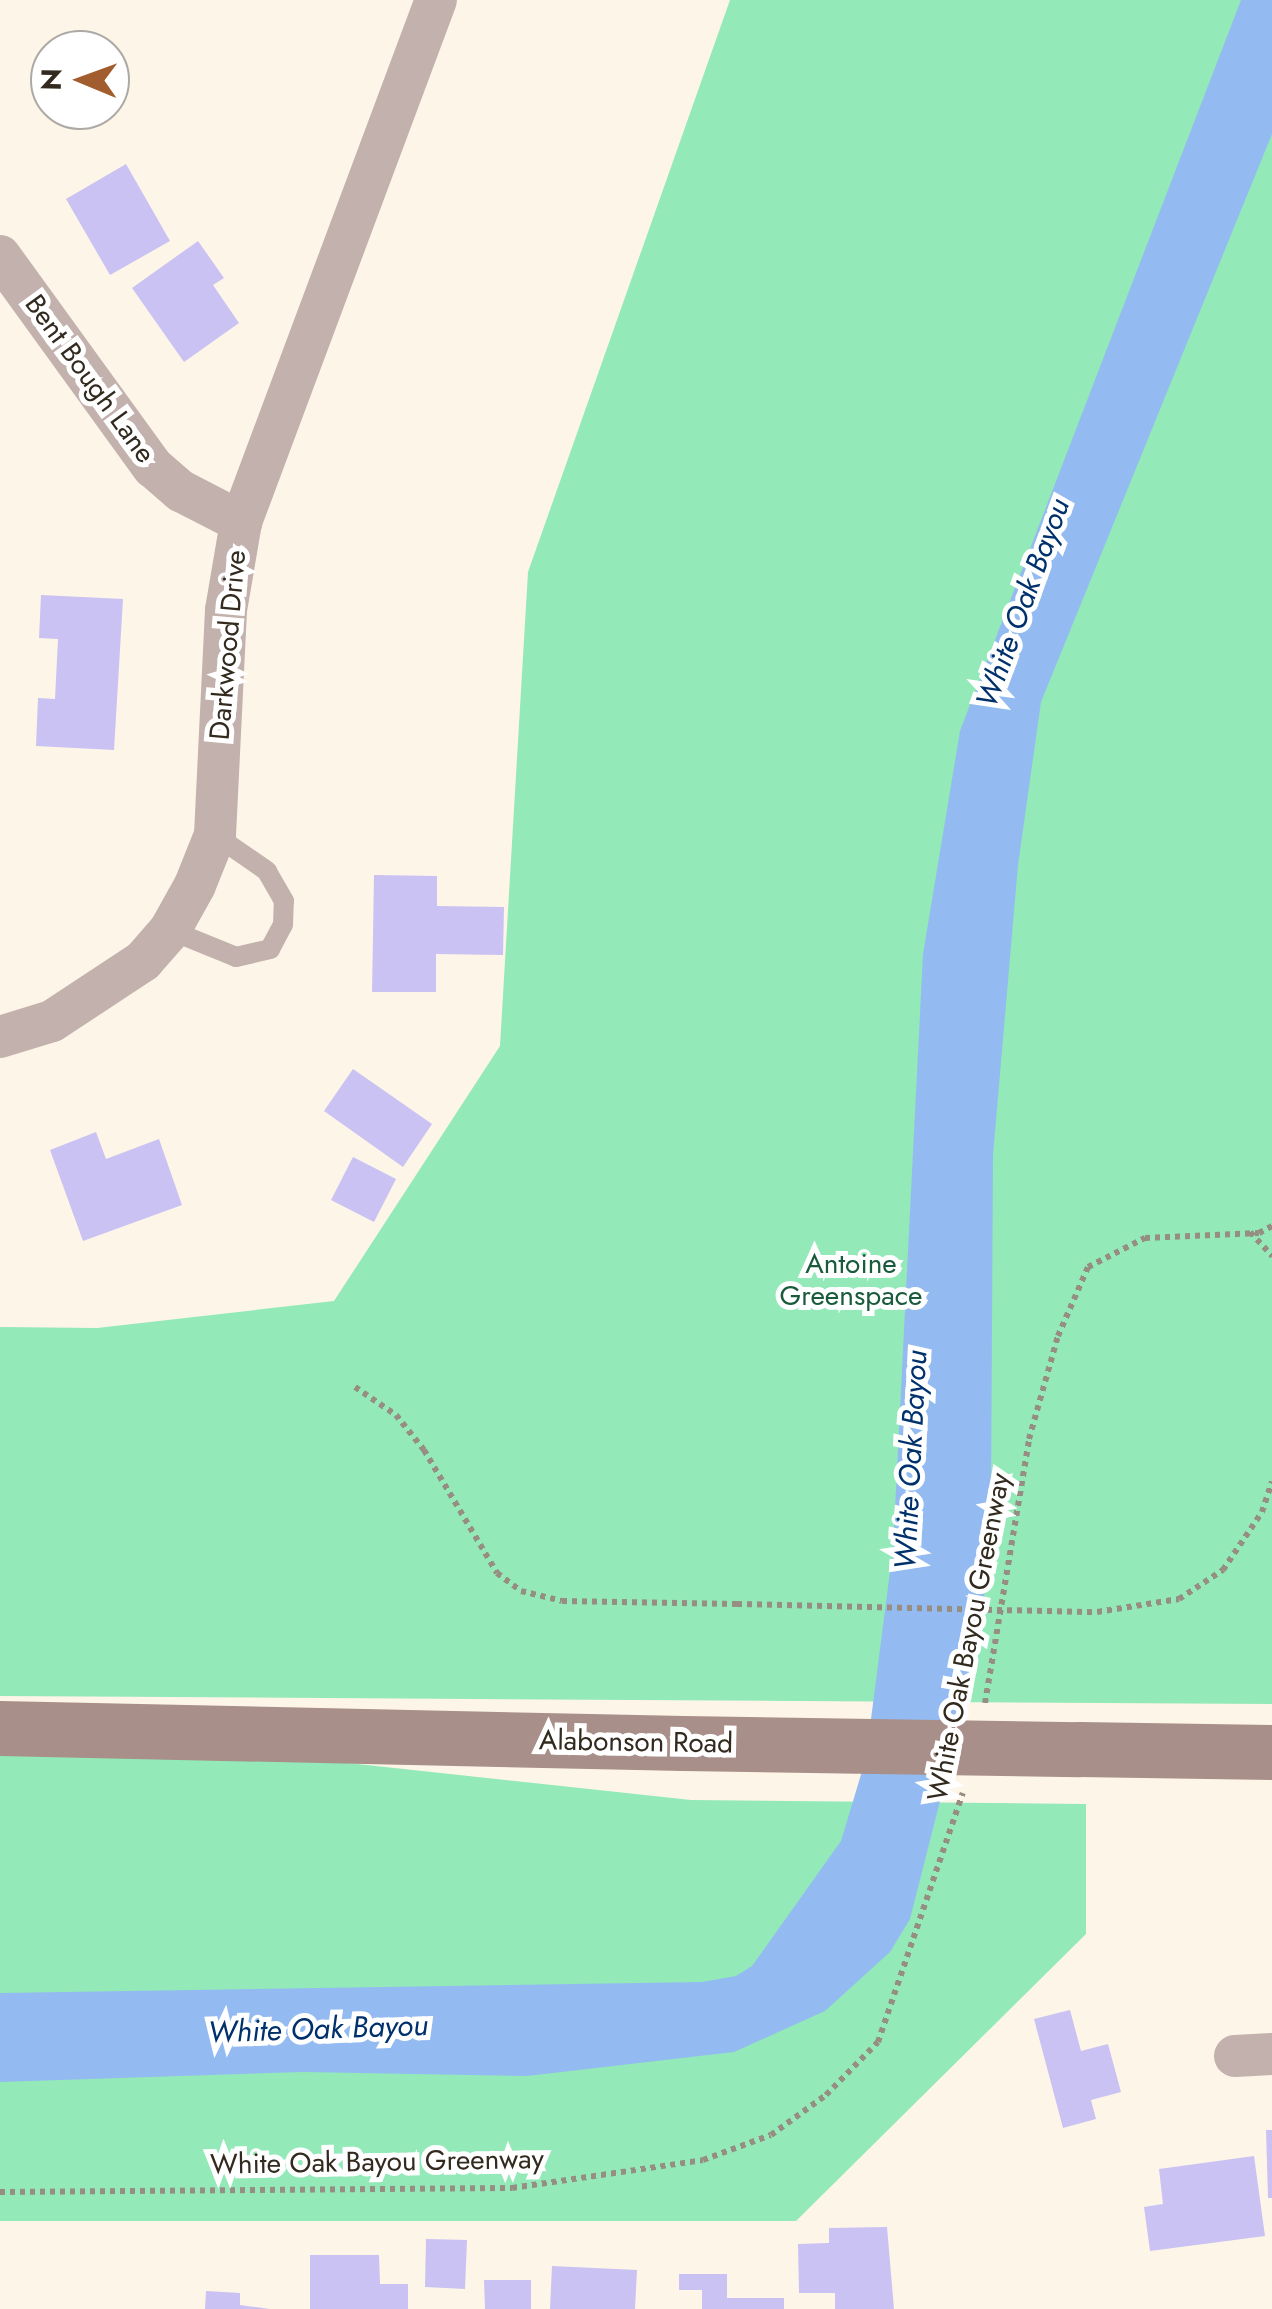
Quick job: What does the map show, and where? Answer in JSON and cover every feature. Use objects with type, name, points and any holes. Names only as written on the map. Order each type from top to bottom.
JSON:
[{"type":"street","name":"Darkwood Drive","points":[[0,1037],[52,1021],[100,993],[170,930],[215,835],[226,610],[241,522],[436,0]]},
{"type":"street","name":"Bent Bough Lane","points":[[0,256],[153,467],[181,491],[241,522]]},
{"type":"street","name":"Alabonson Road","points":[[0,1728],[1272,1752]]},
{"type":"lane","points":[[170,930],[236,957],[270,949],[283,925],[284,900],[267,870],[215,835]]},
{"type":"path","name":"White Oak Bayou Greenway","points":[[982,1712],[1029,1439],[1058,1336],[1088,1267],[1144,1238],[1250,1232],[1272,1226]]},
{"type":"path","points":[[1250,1232],[1272,1256]]},
{"type":"path","points":[[355,1387],[396,1416],[424,1450],[497,1574],[521,1591],[562,1601],[1097,1612],[1179,1599],[1223,1570],[1262,1512],[1272,1482]]},
{"type":"path","name":"White Oak Bayou Greenway","points":[[0,2192],[512,2188],[703,2160],[771,2135],[826,2095],[878,2042],[917,1944],[965,1784]]},
{"type":"green space","name":"Antoine Greenspace","points":[[730,0],[1272,0],[1272,1704],[0,1696],[0,1327],[97,1328],[334,1301],[500,1046],[528,572]]},
{"type":"green space","points":[[0,1750],[311,1759],[691,1800],[1086,1804],[1086,1934],[796,2221],[0,2221]]},
{"type":"water","name":"White Oak Bayou","points":[[1241,0],[1272,0],[1272,134],[1041,702],[1018,865],[993,1155],[991,1499],[981,1640],[910,1919],[890,1952],[825,2011],[734,2052],[527,2076],[303,2072],[0,2082],[0,1993],[702,1982],[736,1976],[752,1966],[841,1841],[866,1758],[893,1548],[923,954],[960,731]]},
{"type":"building","points":[[126,164],[170,241],[110,275],[66,199]]},
{"type":"building","points":[[198,241],[224,278],[213,285],[239,323],[184,362],[132,288]]},
{"type":"building","points":[[41,595],[123,599],[114,750],[36,746],[38,698],[55,699],[58,639],[39,638]]},
{"type":"building","points":[[374,875],[437,876],[437,906],[504,907],[503,955],[436,954],[436,992],[372,992]]},
{"type":"building","points":[[353,1069],[432,1124],[403,1167],[324,1111]]},
{"type":"building","points":[[96,1132],[106,1159],[159,1139],[182,1205],[83,1241],[50,1150]]},
{"type":"building","points":[[353,1157],[396,1179],[374,1222],[331,1200]]},
{"type":"building","points":[[1070,2010],[1081,2051],[1108,2044],[1121,2092],[1091,2100],[1096,2119],[1063,2128],[1034,2019]]},
{"type":"building","points":[[1266,2130],[1272,2130],[1272,2198],[1268,2198]]},
{"type":"building","points":[[1254,2156],[1265,2236],[1150,2251],[1144,2207],[1163,2204],[1159,2169]]},
{"type":"building","points":[[887,2227],[894,2309],[835,2309],[835,2293],[799,2293],[798,2244],[829,2243],[829,2228]]},
{"type":"building","points":[[426,2239],[467,2240],[465,2289],[425,2287]]},
{"type":"building","points":[[310,2255],[379,2255],[380,2284],[408,2284],[408,2309],[310,2309]]},
{"type":"building","points":[[552,2266],[637,2270],[635,2309],[550,2309]]},
{"type":"building","points":[[679,2274],[727,2274],[727,2298],[784,2298],[784,2309],[702,2309],[702,2290],[679,2290]]},
{"type":"building","points":[[484,2280],[531,2280],[531,2309],[485,2309]]},
{"type":"building","points":[[206,2291],[240,2293],[240,2305],[270,2309],[205,2309]]}]
